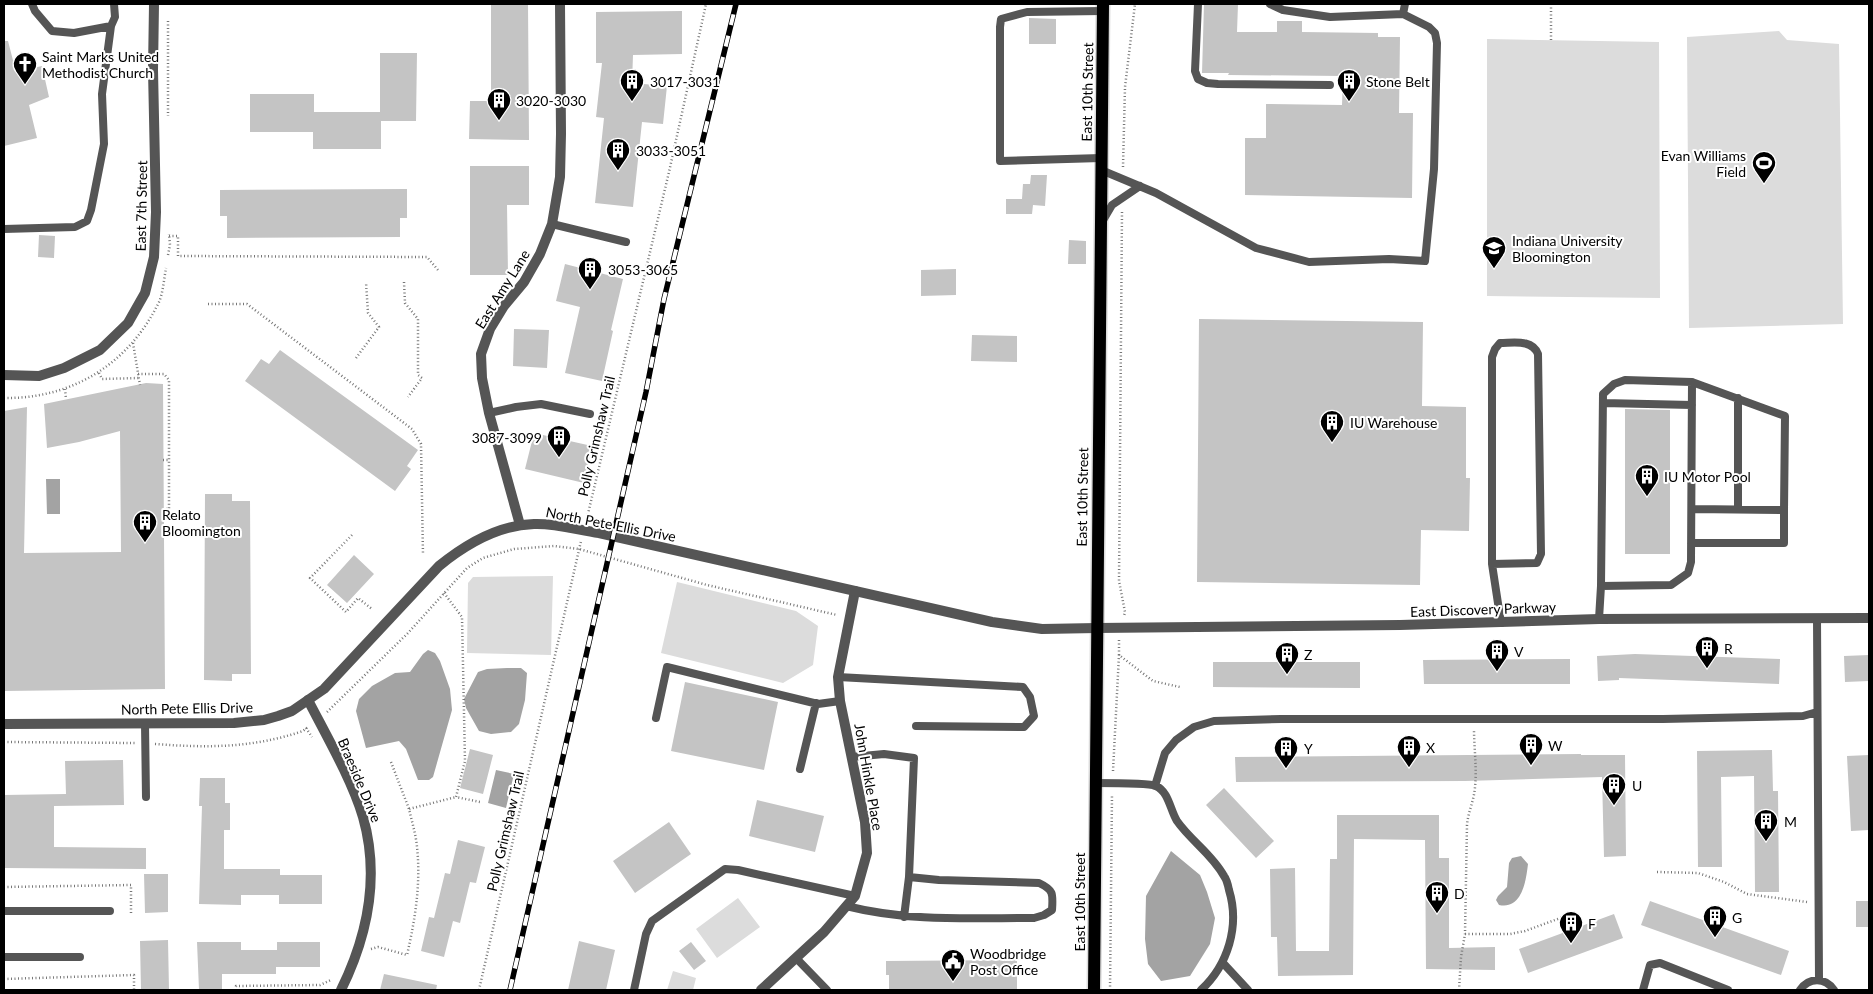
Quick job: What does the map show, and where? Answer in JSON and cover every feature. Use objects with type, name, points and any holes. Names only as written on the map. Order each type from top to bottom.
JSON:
[{"type":"main road","name":"East 10th Street","points":[[1094,990],[1103,7]]},
{"type":"street","name":"East 7th Street","points":[[4,375],[39,376],[64,368],[100,350],[128,323],[144,293],[154,257],[156,212],[153,70],[154,4]]},
{"type":"street","name":"East Amy Lane","points":[[520,526],[489,413],[482,378],[481,354],[490,329],[504,306],[524,282],[540,254],[552,224],[560,177],[560,4]]},
{"type":"street","name":"North Pete Ellis Drive","points":[[4,724],[234,723],[264,720],[292,711],[324,689],[439,566],[456,553],[480,539],[500,530],[520,526],[548,525],[584,531],[992,622],[1042,629],[1097,628]]},
{"type":"street","name":"John Hinkle Place","points":[[761,990],[824,932],[855,896],[867,853],[865,822],[840,702],[838,677],[855,590]]},
{"type":"street","name":"East Discovery Parkway","points":[[1097,628],[1400,626],[1599,619],[1869,618]]},
{"type":"street","name":"Braeside Drive","points":[[308,700],[346,778],[362,815],[369,841],[371,896],[367,921],[354,962],[342,990]]},
{"type":"lane","points":[[32,4],[34,11],[52,31],[74,33],[111,26]]},
{"type":"lane","points":[[4,229],[75,228],[86,221],[91,210],[104,144],[102,94],[111,26],[115,17],[114,4]]},
{"type":"lane","points":[[1198,4],[1195,71],[1198,79],[1207,83],[1218,84],[1330,85]]},
{"type":"lane","points":[[1103,7],[1028,12],[1001,19],[1000,161],[1101,164],[1123,179],[1156,193],[1256,248],[1309,262],[1389,259],[1425,261],[1434,169],[1437,43],[1435,33],[1429,27],[1403,14],[1330,17],[1283,10],[1270,4]]},
{"type":"lane","points":[[1403,14],[1405,4]]},
{"type":"lane","points":[[1100,226],[1112,205],[1140,186]]},
{"type":"lane","points":[[552,224],[626,242]]},
{"type":"lane","points":[[1492,564],[1537,563],[1541,554],[1538,354],[1536,348],[1527,343],[1500,343],[1492,357],[1492,564],[1501,623]]},
{"type":"lane","points":[[1599,619],[1603,394],[1614,384],[1625,380],[1692,382],[1785,416],[1784,543],[1691,543]]},
{"type":"lane","points":[[1601,586],[1671,585],[1688,573],[1691,562],[1692,382]]},
{"type":"lane","points":[[1738,398],[1738,510]]},
{"type":"lane","points":[[489,413],[541,404],[590,414]]},
{"type":"lane","points":[[1603,404],[1692,405]]},
{"type":"lane","points":[[1692,509],[1784,510]]},
{"type":"lane","points":[[1816,618],[1819,980]]},
{"type":"lane","points":[[656,718],[667,667],[816,703],[840,702]]},
{"type":"lane","points":[[838,677],[1023,687],[1030,698],[1034,716],[1024,727],[916,726]]},
{"type":"lane","points":[[800,769],[816,703]]},
{"type":"lane","points":[[1156,786],[1165,752],[1176,740],[1194,727],[1214,721],[1803,716],[1817,712]]},
{"type":"lane","points":[[145,724],[146,797]]},
{"type":"lane","points":[[852,757],[884,754],[914,758],[909,877],[904,917]]},
{"type":"lane","points":[[1095,782],[1156,786],[1166,796],[1177,821],[1207,852],[1225,877],[1232,902],[1234,921],[1223,963],[1212,980],[1201,990]]},
{"type":"lane","points":[[634,990],[646,934],[652,921],[724,869],[738,870],[855,896]]},
{"type":"lane","points":[[846,906],[873,913],[904,917],[1034,918],[1052,910],[1053,895],[1049,888],[1039,883],[939,880],[909,877]]},
{"type":"lane","points":[[4,911],[110,911]]},
{"type":"lane","points":[[4,957],[80,957]]},
{"type":"lane","points":[[796,958],[827,990]]},
{"type":"lane","points":[[1223,963],[1248,990]]},
{"type":"lane","points":[[1643,990],[1650,965],[1660,963],[1728,990]]},
{"type":"lane","points":[[1800,990],[1807,982],[1819,980],[1825,982],[1834,990]]},
{"type":"path","name":"Polly Grimshaw Trail","points":[[479,990],[706,4]]},
{"type":"path","points":[[1123,179],[1125,87],[1135,4]]},
{"type":"path","points":[[1551,4],[1551,40]]},
{"type":"path","points":[[168,14],[168,124]]},
{"type":"path","points":[[1110,990],[1112,784],[1119,628],[1125,612],[1120,582],[1122,197]]},
{"type":"path","points":[[4,398],[25,398],[65,389],[99,373],[133,342],[160,300],[170,245],[169,227]]},
{"type":"path","points":[[169,236],[178,236],[178,256],[428,257],[438,270]]},
{"type":"path","points":[[356,358],[379,326],[368,313],[366,282]]},
{"type":"path","points":[[404,282],[405,303],[418,319],[418,376],[422,378],[408,397]]},
{"type":"path","points":[[208,304],[247,304],[412,429],[421,444],[423,555]]},
{"type":"path","points":[[133,342],[140,384]]},
{"type":"path","points":[[99,373],[102,379],[164,374],[169,380],[169,509],[164,509]]},
{"type":"path","points":[[65,389],[66,399]]},
{"type":"path","points":[[163,460],[169,460]]},
{"type":"path","points":[[352,534],[310,578],[346,612],[358,598],[372,609]]},
{"type":"path","points":[[4,742],[144,743],[214,747],[280,739],[306,728],[335,706],[408,633],[467,568],[483,558],[514,549],[554,546],[579,549],[707,585],[836,615]]},
{"type":"path","points":[[444,593],[462,617],[465,761],[456,796]]},
{"type":"path","points":[[1119,655],[1153,680],[1180,687]]},
{"type":"path","points":[[1459,990],[1461,957],[1466,934],[1467,825],[1475,785],[1474,719]]},
{"type":"path","points":[[306,728],[316,745]]},
{"type":"path","points":[[368,951],[378,947],[407,955],[416,916],[418,893],[417,847],[409,809],[392,762]]},
{"type":"path","points":[[409,809],[456,796],[480,802]]},
{"type":"path","points":[[1657,872],[1698,873],[1724,882],[1747,894],[1795,901],[1819,902]]},
{"type":"path","points":[[4,887],[131,885],[131,914]]},
{"type":"path","points":[[1466,934],[1510,934],[1525,931],[1574,913]]},
{"type":"path","points":[[4,979],[134,975],[134,990]]},
{"type":"path","points":[[236,990],[236,986],[320,985],[334,978]]},
{"type":"shaded area","name":"Evan Williams Field","points":[[1779,31],[1787,40],[1839,44],[1843,324],[1689,328],[1687,37]]},
{"type":"shaded area","points":[[1487,39],[1659,42],[1660,298],[1487,296]]},
{"type":"shaded area","points":[[46,479],[60,479],[60,514],[47,514]]},
{"type":"shaded area","points":[[553,576],[551,655],[467,653],[468,583],[473,577]]},
{"type":"shaded area","points":[[677,582],[796,611],[818,626],[813,665],[783,683],[661,653]]},
{"type":"shaded area","points":[[428,650],[435,653],[440,661],[450,689],[452,710],[433,777],[429,780],[418,780],[406,749],[399,741],[366,748],[356,711],[359,699],[372,686],[395,673],[410,672]]},
{"type":"shaded area","points":[[521,668],[527,673],[525,700],[519,724],[511,732],[491,734],[479,731],[466,708],[464,699],[478,672],[487,669]]},
{"type":"shaded area","points":[[496,770],[514,774],[506,808],[488,803]]},
{"type":"shaded area","points":[[1171,851],[1200,875],[1215,918],[1210,944],[1190,976],[1161,981],[1148,964],[1145,939],[1146,896]]},
{"type":"shaded area","points":[[1521,856],[1528,864],[1521,893],[1513,903],[1499,905],[1496,900],[1507,887],[1509,863],[1512,858]]},
{"type":"shaded area","points":[[738,898],[760,927],[717,958],[696,929]]},
{"type":"shaded area","points":[[673,971],[696,978],[693,990],[667,990]]},
{"type":"building","points":[[491,4],[528,4],[529,140],[469,139],[470,101],[491,101]]},
{"type":"building","name":"Stone Belt","points":[[1204,4],[1238,4],[1237,32],[1277,32],[1277,21],[1302,21],[1302,32],[1378,33],[1378,37],[1400,37],[1399,113],[1413,113],[1412,198],[1245,195],[1245,138],[1266,138],[1266,104],[1342,105],[1343,76],[1202,73]]},
{"type":"building","points":[[682,11],[682,54],[633,55],[632,83],[667,86],[663,124],[642,122],[633,207],[595,203],[604,118],[596,117],[602,63],[596,63],[596,12]]},
{"type":"building","points":[[1029,18],[1056,19],[1056,44],[1029,44]]},
{"type":"building","name":"Saint Marks United Methodist Church","points":[[4,41],[8,41],[16,72],[42,66],[49,97],[29,105],[37,138],[4,146]]},
{"type":"building","points":[[380,53],[417,53],[416,121],[381,121],[381,149],[313,149],[313,132],[250,132],[250,94],[314,94],[314,112],[380,112]]},
{"type":"building","points":[[470,166],[529,166],[529,205],[507,205],[508,275],[470,275]]},
{"type":"building","points":[[1031,175],[1047,175],[1045,206],[1033,205],[1032,214],[1006,214],[1006,199],[1022,199],[1023,184],[1030,184]]},
{"type":"building","points":[[407,189],[407,218],[400,218],[400,237],[227,238],[227,216],[220,216],[220,190]]},
{"type":"building","points":[[39,235],[55,236],[54,258],[38,257]]},
{"type":"building","points":[[1069,240],[1086,241],[1086,264],[1068,264]]},
{"type":"building","points":[[565,264],[623,279],[602,381],[565,373],[580,307],[556,301]]},
{"type":"building","points":[[956,269],[956,295],[921,296],[921,270]]},
{"type":"building","name":"IU Warehouse","points":[[1199,319],[1423,322],[1422,406],[1466,407],[1466,478],[1470,478],[1469,531],[1421,530],[1420,585],[1197,582]]},
{"type":"building","points":[[514,329],[549,330],[547,368],[513,366]]},
{"type":"building","points":[[972,335],[1017,336],[1017,362],[971,361]]},
{"type":"building","points":[[280,350],[418,450],[407,466],[411,469],[395,491],[245,381],[261,359],[269,364]]},
{"type":"building","name":"Relato Bloomington","points":[[146,383],[163,384],[165,689],[4,691],[4,411],[27,407],[24,553],[121,552],[120,431],[47,448],[44,404]]},
{"type":"building","name":"IU Motor Pool","points":[[1625,409],[1670,410],[1670,554],[1625,554]]},
{"type":"building","name":"3087-3099","points":[[534,433],[592,446],[584,483],[525,469]]},
{"type":"building","points":[[205,494],[232,494],[232,501],[250,501],[251,674],[232,674],[232,681],[204,680]]},
{"type":"building","points":[[354,555],[374,574],[347,603],[327,585]]},
{"type":"building","name":"R","points":[[1635,654],[1780,659],[1779,684],[1619,678],[1619,680],[1598,681],[1597,656]]},
{"type":"building","points":[[1869,655],[1869,681],[1845,682],[1844,656]]},
{"type":"building","name":"V","points":[[1570,659],[1570,684],[1424,684],[1423,660]]},
{"type":"building","name":"Z","points":[[1213,662],[1360,662],[1360,688],[1213,687]]},
{"type":"building","points":[[685,682],[778,702],[764,770],[671,751]]},
{"type":"building","points":[[470,749],[493,755],[483,794],[460,788]]},
{"type":"building","points":[[1772,750],[1773,791],[1778,791],[1779,892],[1755,892],[1754,776],[1721,777],[1722,867],[1698,867],[1697,751]]},
{"type":"building","points":[[1625,755],[1626,856],[1604,857],[1602,777],[1465,781],[1236,782],[1235,757]]},
{"type":"building","points":[[1869,755],[1869,830],[1851,831],[1847,756]]},
{"type":"building","points":[[123,760],[124,805],[54,806],[54,847],[146,848],[146,869],[4,868],[4,795],[66,794],[65,761]]},
{"type":"building","points":[[200,778],[225,778],[225,803],[230,803],[230,830],[224,830],[224,869],[280,869],[280,875],[322,875],[322,904],[279,904],[279,895],[241,895],[241,905],[199,904],[202,806],[199,806]]},
{"type":"building","points":[[1224,788],[1274,841],[1256,858],[1206,805]]},
{"type":"building","points":[[757,800],[824,816],[815,852],[749,836]]},
{"type":"building","points":[[1337,815],[1439,815],[1439,858],[1449,858],[1449,948],[1495,947],[1495,970],[1426,969],[1425,840],[1354,839],[1353,975],[1278,976],[1277,937],[1271,937],[1270,869],[1295,868],[1296,951],[1329,951],[1330,859],[1337,859]]},
{"type":"building","points":[[669,822],[691,854],[635,893],[613,861]]},
{"type":"building","points":[[458,840],[485,847],[476,883],[470,882],[460,923],[453,921],[444,957],[421,951],[429,917],[434,918],[445,873],[450,874]]},
{"type":"building","points":[[144,874],[168,874],[168,912],[145,913]]},
{"type":"building","name":"G","points":[[1650,901],[1789,951],[1781,975],[1641,925]]},
{"type":"building","points":[[1856,901],[1869,901],[1869,927],[1856,927]]},
{"type":"building","name":"F","points":[[1614,914],[1623,938],[1528,973],[1519,949]]},
{"type":"building","points":[[168,940],[169,990],[141,990],[140,941]]},
{"type":"building","points":[[579,941],[615,950],[606,990],[568,990]]},
{"type":"building","points":[[197,942],[241,942],[241,950],[277,950],[277,942],[320,942],[320,967],[276,967],[276,974],[222,974],[222,990],[199,990]]},
{"type":"building","points":[[691,942],[706,961],[694,970],[679,951]]},
{"type":"building","name":"Woodbridge Post Office","points":[[1017,960],[1017,990],[889,990],[889,975],[886,975],[886,961]]},
{"type":"building","points":[[384,974],[437,985],[436,990],[380,990]]},
{"type":"railway","points":[[510,990],[646,392],[664,299],[736,4]]},
{"type":"place","name":"Saint Marks United Methodist Church","points":[[25,85]]},
{"type":"place","name":"3017-3031","points":[[632,102]]},
{"type":"place","name":"Stone Belt","points":[[1349,102]]},
{"type":"place","name":"3020-3030","points":[[499,121]]},
{"type":"place","name":"3033-3051","points":[[618,171]]},
{"type":"place","name":"Evan Williams Field","points":[[1764,184]]},
{"type":"place","name":"Indiana University Bloomington","points":[[1494,269]]},
{"type":"place","name":"3053-3065","points":[[590,290]]},
{"type":"place","name":"IU Warehouse","points":[[1332,443]]},
{"type":"place","name":"3087-3099","points":[[559,458]]},
{"type":"place","name":"IU Motor Pool","points":[[1647,497]]},
{"type":"place","name":"Relato Bloomington","points":[[145,543]]},
{"type":"place","name":"R","points":[[1707,669]]},
{"type":"place","name":"V","points":[[1497,672]]},
{"type":"place","name":"Z","points":[[1287,675]]},
{"type":"place","name":"W","points":[[1531,766]]},
{"type":"place","name":"X","points":[[1409,768]]},
{"type":"place","name":"Y","points":[[1286,769]]},
{"type":"place","name":"U","points":[[1614,806]]},
{"type":"place","name":"M","points":[[1766,842]]},
{"type":"place","name":"D","points":[[1437,914]]},
{"type":"place","name":"G","points":[[1715,938]]},
{"type":"place","name":"F","points":[[1571,944]]},
{"type":"place","name":"Woodbridge Post Office","points":[[953,982]]}]
